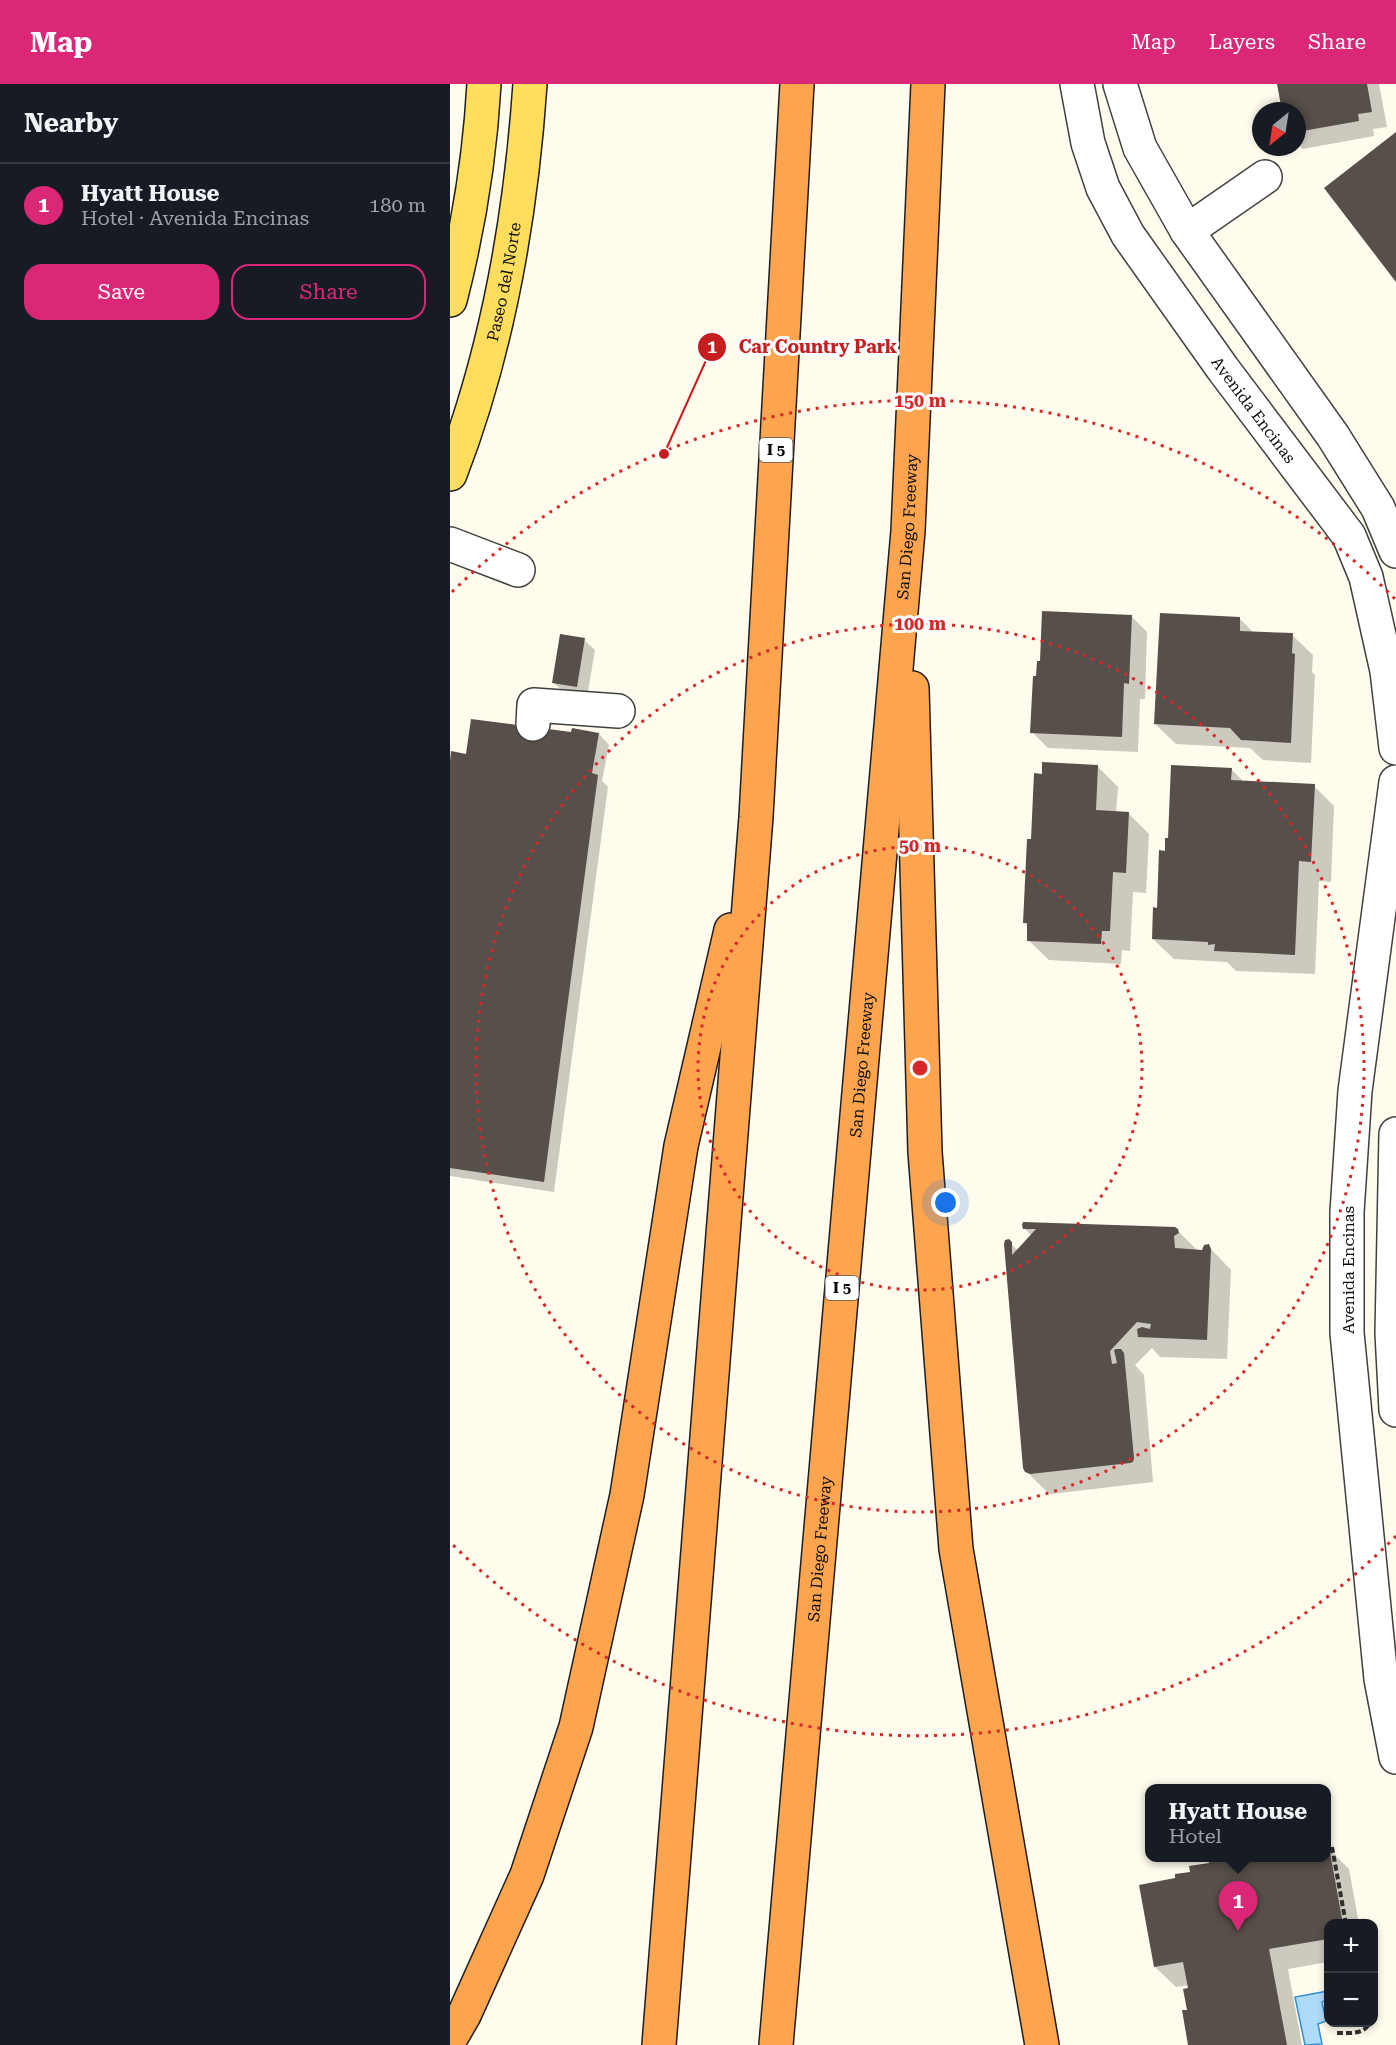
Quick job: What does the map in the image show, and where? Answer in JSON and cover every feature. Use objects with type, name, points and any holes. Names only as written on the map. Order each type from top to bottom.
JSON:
[{"type":"highway","name":"I 5","points":[[659,2045],[756,817],[796,84]]},
{"type":"highway","name":"San Diego Freeway","points":[[776,2045],[908,531],[928,84]]},
{"type":"highway","points":[[908,531],[925,1152],[956,1549],[1042,2045]]},
{"type":"highway","points":[[450,2039],[464,2014],[527,1875],[576,1727],[627,1495],[681,1146],[756,817]]},
{"type":"main road","points":[[450,300],[459,262],[481,129],[484,84]]},
{"type":"main road","name":"Paseo del Norte","points":[[450,474],[462,442],[496,325],[515,222],[530,84]]},
{"type":"street","name":"Avenida Encinas","points":[[1077,84],[1088,143],[1103,189],[1128,235],[1223,369],[1349,536],[1366,577],[1387,671],[1396,748]]},
{"type":"street","points":[[1120,84],[1140,148],[1187,231],[1333,436],[1378,508],[1396,551]]},
{"type":"street","points":[[1187,231],[1265,177]]},
{"type":"street","points":[[450,544],[518,570]]},
{"type":"street","points":[[533,724],[534,705],[618,711]]},
{"type":"street","name":"Avenida Encinas","points":[[1396,782],[1355,1091],[1347,1212],[1347,1333],[1389,1676],[1396,1757]]},
{"type":"street","points":[[1396,1134],[1392,1333],[1396,1410]]},
{"type":"path","points":[[1332,1847],[1345,1919]]},
{"type":"path","points":[[1337,2033],[1361,2032],[1369,2027]]},
{"type":"water","points":[[1324,1992],[1324,2001],[1322,2002],[1324,2022],[1318,2024],[1322,2044],[1305,2045],[1295,1997]]},
{"type":"building","points":[[1277,84],[1367,84],[1372,112],[1358,114],[1359,121],[1306,130],[1306,102],[1280,102]]},
{"type":"building","points":[[1396,132],[1396,282],[1324,188]]},
{"type":"building","points":[[1042,611],[1132,615],[1129,684],[1124,683],[1122,737],[1030,733],[1033,676],[1036,676],[1037,661],[1040,661]]},
{"type":"building","points":[[1160,613],[1240,617],[1240,631],[1293,633],[1292,653],[1295,654],[1291,743],[1241,740],[1230,728],[1154,724]]},
{"type":"building","points":[[560,634],[585,638],[577,687],[552,683]]},
{"type":"building","points":[[471,719],[571,732],[572,728],[599,733],[592,773],[598,775],[544,1182],[450,1168],[450,761],[451,751],[466,754]]},
{"type":"building","points":[[1042,762],[1098,765],[1096,810],[1129,812],[1126,873],[1113,872],[1110,931],[1102,931],[1101,944],[1027,941],[1027,923],[1023,923],[1027,839],[1031,839],[1034,773],[1042,774]]},
{"type":"building","points":[[1171,765],[1232,768],[1231,780],[1315,784],[1311,862],[1299,861],[1295,955],[1214,951],[1215,944],[1208,945],[1208,942],[1152,939],[1153,907],[1157,908],[1159,850],[1165,851],[1165,838],[1168,838]]},
{"type":"building","points":[[1023,1222],[1175,1227],[1179,1233],[1174,1236],[1175,1248],[1202,1250],[1204,1245],[1209,1244],[1211,1249],[1207,1340],[1138,1337],[1137,1329],[1142,1327],[1150,1329],[1151,1324],[1137,1322],[1110,1351],[1112,1364],[1117,1363],[1114,1350],[1121,1349],[1124,1353],[1133,1462],[1030,1474],[1023,1468],[1004,1244],[1005,1240],[1009,1239],[1012,1242],[1012,1255],[1036,1229],[1023,1229]]},
{"type":"building","points":[[1331,1858],[1342,1919],[1324,1919],[1324,1940],[1269,1949],[1287,2045],[1188,2045],[1182,2010],[1187,2010],[1183,1989],[1188,1988],[1183,1962],[1154,1967],[1139,1885],[1175,1878],[1175,1874],[1190,1872],[1189,1866],[1209,1862],[1331,1862]]},
{"type":"place","name":"Car Country Park","points":[[664,454]]},
{"type":"place","name":"Hyatt House","points":[[1238,1931]]}]
